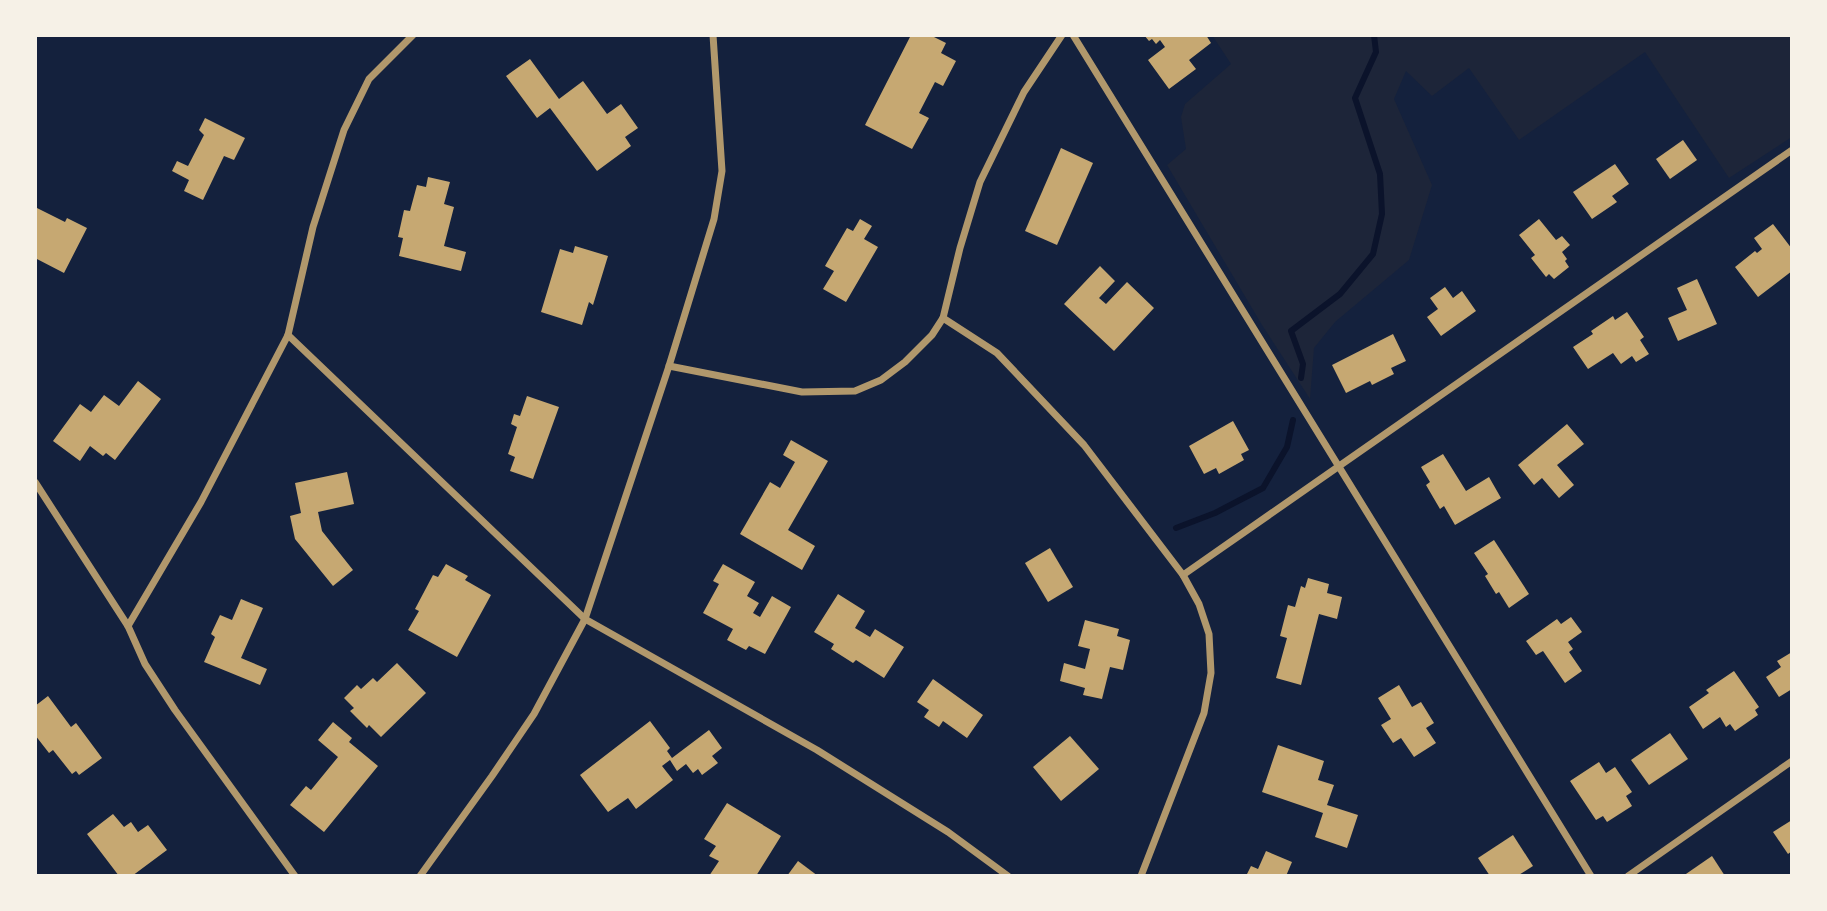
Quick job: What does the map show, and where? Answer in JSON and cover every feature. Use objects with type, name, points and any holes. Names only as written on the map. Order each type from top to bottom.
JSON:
[{"type":"street","points":[[128,626],[201,502],[288,335],[313,227],[344,130],[369,79],[413,35]]},
{"type":"street","points":[[421,876],[534,714],[585,620],[669,366],[714,219],[722,171],[713,35]]},
{"type":"street","points":[[669,366],[802,392],[855,391],[881,380],[905,362],[932,335],[943,318],[980,182],[1024,92],[1062,35]]},
{"type":"street","points":[[1073,35],[1591,876]]},
{"type":"street","points":[[1184,575],[1792,150]]},
{"type":"street","points":[[943,318],[997,353],[1084,445],[1184,575],[1199,604],[1209,634],[1211,673],[1204,713],[1140,876]]},
{"type":"street","points":[[288,335],[585,620],[828,757],[948,832],[1008,876]]},
{"type":"street","points":[[35,482],[128,626],[145,664],[295,876]]},
{"type":"street","points":[[1628,876],[1792,761]]},
{"type":"shaded area","points":[[1212,35],[1792,35],[1792,137],[1729,178],[1645,52],[1519,140],[1469,68],[1432,96],[1406,71],[1394,99],[1432,185],[1409,260],[1335,322],[1314,348],[1310,399],[1262,325],[1167,165],[1186,149],[1181,117],[1185,104],[1231,64]]},
{"type":"building","points":[[911,35],[930,35],[946,43],[941,53],[956,61],[943,86],[935,82],[919,113],[929,118],[912,149],[865,125]]},
{"type":"building","points":[[1144,35],[1206,35],[1211,43],[1189,60],[1196,69],[1169,89],[1148,60],[1165,47],[1160,40],[1156,44]]},
{"type":"building","points":[[530,59],[559,99],[583,81],[607,114],[621,104],[638,128],[625,137],[631,146],[597,171],[550,108],[537,118],[506,76]]},
{"type":"building","points":[[205,118],[245,138],[234,160],[224,156],[203,200],[184,191],[189,180],[172,171],[177,161],[188,166],[204,135],[199,130]]},
{"type":"building","points":[[1683,140],[1697,160],[1670,179],[1656,159]]},
{"type":"building","points":[[1061,148],[1093,163],[1057,245],[1025,231]]},
{"type":"building","points":[[1615,164],[1629,184],[1612,196],[1617,202],[1592,219],[1573,192]]},
{"type":"building","points":[[428,177],[450,182],[444,204],[454,207],[444,246],[466,252],[461,271],[399,256],[403,238],[398,237],[404,210],[410,211],[417,185],[426,187]]},
{"type":"building","points":[[35,207],[65,222],[67,218],[87,228],[64,273],[35,258]]},
{"type":"building","points":[[860,219],[872,226],[864,239],[878,247],[846,302],[823,289],[834,271],[825,266],[847,228],[853,231]]},
{"type":"building","points":[[1539,219],[1556,240],[1562,236],[1570,245],[1562,252],[1569,267],[1554,279],[1549,274],[1546,277],[1531,258],[1535,255],[1519,235]]},
{"type":"building","points":[[1773,224],[1792,249],[1792,271],[1758,297],[1735,267],[1755,251],[1757,253],[1762,249],[1754,238]]},
{"type":"building","points":[[575,246],[608,256],[593,305],[589,302],[582,325],[541,312],[560,249],[573,253]]},
{"type":"building","points":[[1100,266],[1115,281],[1099,298],[1106,304],[1127,282],[1154,308],[1114,351],[1064,304]]},
{"type":"building","points":[[1697,279],[1717,324],[1678,341],[1668,318],[1687,310],[1677,288]]},
{"type":"building","points":[[1445,287],[1453,298],[1462,291],[1476,311],[1441,336],[1427,317],[1438,309],[1430,298]]},
{"type":"building","points":[[1627,312],[1644,337],[1640,340],[1649,354],[1636,362],[1632,356],[1621,364],[1613,353],[1588,369],[1573,347],[1613,316],[1615,320]]},
{"type":"building","points":[[1393,334],[1406,361],[1391,368],[1394,374],[1372,385],[1370,381],[1346,393],[1332,365]]},
{"type":"building","points":[[138,381],[161,399],[115,460],[106,453],[103,456],[90,446],[80,461],[53,441],[80,404],[91,412],[104,395],[119,406]]},
{"type":"building","points":[[527,396],[559,407],[533,479],[510,471],[515,457],[508,454],[517,427],[511,424],[514,414],[520,416]]},
{"type":"building","points":[[1233,421],[1249,450],[1241,454],[1244,460],[1219,474],[1216,468],[1204,474],[1189,446]]},
{"type":"building","points":[[1567,424],[1584,444],[1557,465],[1574,485],[1559,498],[1542,478],[1534,485],[1518,465]]},
{"type":"building","points":[[791,440],[828,461],[788,530],[815,546],[802,570],[740,534],[770,482],[780,488],[795,462],[783,455]]},
{"type":"building","points":[[1443,454],[1466,491],[1489,477],[1501,498],[1455,525],[1444,506],[1440,509],[1426,485],[1430,482],[1421,467]]},
{"type":"building","points":[[347,472],[354,504],[318,512],[322,531],[353,570],[333,586],[295,539],[290,516],[301,513],[295,483]]},
{"type":"building","points":[[1494,540],[1529,594],[1509,608],[1499,592],[1496,594],[1485,576],[1488,574],[1474,553]]},
{"type":"building","points":[[1050,548],[1073,587],[1048,602],[1025,563]]},
{"type":"building","points":[[446,564],[468,576],[465,580],[491,595],[457,657],[408,630],[419,611],[415,609],[433,575],[438,577]]},
{"type":"building","points":[[723,564],[755,582],[747,596],[759,603],[753,613],[760,617],[772,596],[791,607],[765,654],[749,646],[746,650],[727,640],[733,629],[703,613],[719,584],[713,581]]},
{"type":"building","points":[[1308,578],[1329,584],[1327,593],[1342,597],[1337,619],[1319,614],[1301,685],[1276,678],[1287,638],[1280,636],[1288,605],[1295,607],[1301,586],[1305,588]]},
{"type":"building","points":[[838,594],[865,611],[855,628],[870,637],[875,629],[904,647],[884,678],[856,660],[853,663],[831,649],[834,644],[814,632]]},
{"type":"building","points":[[241,599],[263,608],[241,658],[267,669],[260,685],[204,662],[215,637],[211,634],[220,615],[232,620]]},
{"type":"building","points":[[1571,617],[1582,632],[1568,642],[1573,649],[1569,652],[1582,671],[1565,683],[1543,651],[1536,655],[1526,641],[1557,619],[1561,624]]},
{"type":"building","points":[[1085,620],[1119,629],[1117,636],[1130,640],[1123,670],[1110,667],[1102,699],[1083,695],[1085,688],[1060,681],[1064,663],[1085,669],[1090,649],[1078,646]]},
{"type":"building","points":[[1792,652],[1792,689],[1779,697],[1766,677],[1781,667],[1777,661]]},
{"type":"building","points":[[397,663],[426,693],[381,737],[369,725],[367,728],[350,711],[354,708],[344,698],[357,685],[361,689],[373,678],[377,682]]},
{"type":"building","points":[[1734,671],[1759,707],[1755,710],[1758,715],[1735,731],[1730,724],[1726,727],[1720,717],[1703,729],[1689,707],[1709,693],[1706,690]]},
{"type":"building","points":[[933,679],[983,715],[967,738],[943,721],[939,727],[924,717],[929,710],[917,702]]},
{"type":"building","points":[[1399,685],[1412,707],[1421,702],[1434,723],[1426,728],[1436,743],[1414,757],[1401,738],[1393,743],[1381,725],[1391,719],[1378,698]]},
{"type":"building","points":[[48,696],[71,727],[76,723],[102,758],[79,775],[76,771],[72,774],[53,750],[49,753],[35,735],[35,706]]},
{"type":"building","points":[[650,721],[670,748],[667,751],[672,758],[709,730],[722,748],[712,756],[718,763],[702,775],[698,769],[693,773],[686,764],[677,771],[670,760],[662,766],[673,780],[636,809],[628,798],[608,812],[580,775]]},
{"type":"building","points":[[333,722],[352,738],[349,742],[378,766],[324,832],[290,805],[306,786],[311,790],[338,757],[318,740]]},
{"type":"building","points":[[1670,733],[1688,759],[1649,785],[1631,760]]},
{"type":"building","points":[[1070,736],[1099,769],[1061,801],[1033,767]]},
{"type":"building","points":[[1278,745],[1324,761],[1318,780],[1334,785],[1327,805],[1358,815],[1347,848],[1315,837],[1323,813],[1262,792]]},
{"type":"building","points":[[1599,762],[1606,773],[1615,767],[1632,792],[1626,796],[1632,806],[1607,822],[1603,816],[1596,820],[1570,781]]},
{"type":"building","points":[[727,803],[781,836],[756,876],[709,876],[719,861],[709,856],[716,846],[704,839]]},
{"type":"building","points":[[113,814],[124,827],[131,822],[138,832],[148,825],[167,850],[132,876],[119,876],[87,834]]},
{"type":"building","points":[[1792,820],[1792,851],[1788,854],[1773,832]]},
{"type":"building","points":[[1513,835],[1533,866],[1517,876],[1490,876],[1478,858]]},
{"type":"building","points":[[1266,851],[1292,862],[1286,876],[1246,876],[1251,866],[1258,869]]},
{"type":"building","points":[[1712,856],[1725,876],[1683,876]]},
{"type":"building","points":[[798,861],[818,876],[787,876]]},
{"type":"waterway","points":[[1301,378],[1303,364],[1291,331],[1340,294],[1373,254],[1382,214],[1380,174],[1355,98],[1376,52],[1374,35]]},
{"type":"waterway","points":[[1176,528],[1215,513],[1263,488],[1287,447],[1293,420]]}]
